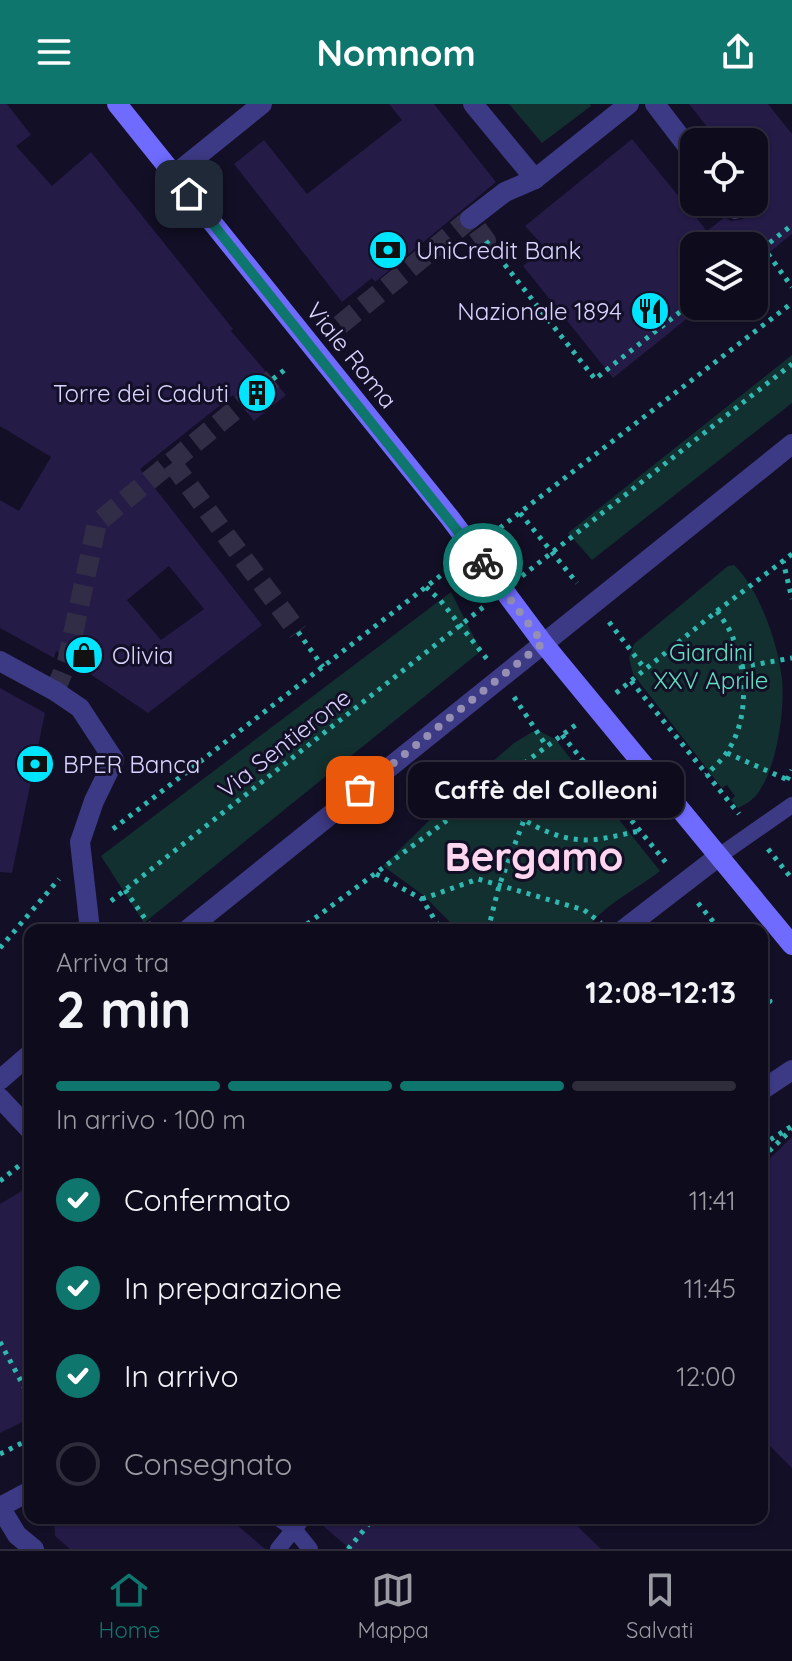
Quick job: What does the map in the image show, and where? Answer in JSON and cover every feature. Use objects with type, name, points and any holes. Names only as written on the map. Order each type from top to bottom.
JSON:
[{"type":"street","name":"Viale Roma","points":[[117,104],[473,549],[543,643],[792,945]]},
{"type":"street","points":[[174,175],[262,104]]},
{"type":"street","points":[[473,104],[535,179]]},
{"type":"street","points":[[470,219],[505,192],[535,179],[629,104]]},
{"type":"street","points":[[655,104],[680,137]]},
{"type":"street","points":[[194,924],[792,444]]},
{"type":"street","points":[[0,661],[80,708],[114,760],[94,801],[80,842],[89,924]]},
{"type":"street","points":[[631,924],[719,856]]},
{"type":"street","points":[[0,1080],[24,1059]]},
{"type":"street","points":[[768,1086],[792,1070]]},
{"type":"street","points":[[0,1096],[24,1110]]},
{"type":"street","points":[[0,1096],[24,1123]]},
{"type":"street","points":[[24,1494],[0,1507],[17,1535],[34,1549]]},
{"type":"lane","points":[[719,856],[792,805]]},
{"type":"lane","points":[[278,1549],[297,1524]]},
{"type":"lane","points":[[298,1524],[310,1549]]},
{"type":"path","points":[[768,244],[792,225]]},
{"type":"path","points":[[486,241],[595,379],[680,312]]},
{"type":"path","points":[[768,254],[792,287]]},
{"type":"path","points":[[0,948],[80,854],[792,303]]},
{"type":"path","points":[[552,553],[792,364]]},
{"type":"path","points":[[273,379],[287,368]]},
{"type":"path","points":[[520,513],[584,591]]},
{"type":"path","points":[[792,554],[631,681],[792,879]]},
{"type":"path","points":[[783,561],[792,599]]},
{"type":"path","name":"Via Sentierone","points":[[89,924],[125,890],[460,626],[426,587]]},
{"type":"path","points":[[706,775],[727,753],[739,729],[744,699],[741,667],[733,637],[717,611]]},
{"type":"path","points":[[601,613],[645,669]]},
{"type":"path","points":[[298,632],[323,667]]},
{"type":"path","points":[[741,667],[792,658]]},
{"type":"path","points":[[307,924],[562,735],[715,924]]},
{"type":"path","points":[[727,753],[789,781],[792,770]]},
{"type":"path","points":[[487,792],[524,820],[553,834],[587,840],[640,831]]},
{"type":"path","points":[[490,924],[499,886],[524,820]]},
{"type":"path","points":[[376,874],[422,899],[437,924]]},
{"type":"path","points":[[422,899],[478,879],[584,910],[603,924]]},
{"type":"path","points":[[125,890],[149,924]]},
{"type":"path","points":[[768,1142],[792,1128]]},
{"type":"path","points":[[768,1152],[792,1128]]},
{"type":"path","points":[[0,1181],[24,1162]]},
{"type":"path","points":[[0,1342],[24,1387]]},
{"type":"path","points":[[0,1454],[24,1442]]},
{"type":"path","points":[[348,1549],[369,1524]]},
{"type":"green space","points":[[509,104],[590,104],[591,106],[542,143]]},
{"type":"green space","points":[[792,355],[792,403],[592,560],[568,533]]},
{"type":"green space","name":"Giardini XXV Aprile","points":[[734,565],[752,588],[766,618],[780,665],[783,692],[775,754],[765,782],[749,802],[738,808],[731,800],[735,796],[727,785],[722,788],[633,674],[629,658],[634,644],[728,566]]},
{"type":"green space","points":[[451,592],[481,651],[144,923],[101,856]]},
{"type":"green space","points":[[532,732],[541,732],[555,739],[660,871],[611,905],[591,924],[452,924],[423,895],[383,866],[463,787],[514,743]]},
{"type":"building","points":[[0,104],[7,104],[31,135],[16,146],[52,186],[91,152],[233,329],[231,331],[286,395],[254,421],[233,395],[140,469],[262,625],[148,713],[56,651],[54,658],[0,628],[0,500],[19,511],[51,457],[0,426]],"holes":[[[169,566],[204,609],[161,640],[127,600]]]},
{"type":"building","points":[[389,104],[434,104],[496,182],[375,282],[372,278],[342,302],[234,164],[264,140],[307,194],[402,120]]},
{"type":"building","points":[[689,104],[768,104],[792,134],[792,234],[768,254],[768,232],[680,232],[680,320],[685,320],[613,378],[523,266],[545,248],[525,226],[632,139],[680,198],[680,216],[695,216],[707,231],[725,217],[731,221],[745,216],[768,216],[768,128],[708,128]]},
{"type":"building","points":[[0,688],[45,713],[12,873],[0,872]]},
{"type":"building","points":[[792,1137],[792,1468],[768,1444],[768,1160]]},
{"type":"building","points":[[24,1190],[24,1421],[0,1433],[0,1204]]},
{"type":"building","points":[[54,1524],[236,1524],[265,1549],[70,1549],[55,1536]]},
{"type":"building","points":[[321,1524],[575,1524],[601,1549],[350,1549]]},
{"type":"tunnel","points":[[340,325],[470,219],[486,241],[474,249]]},
{"type":"tunnel","points":[[55,691],[67,662],[97,523],[273,379]]},
{"type":"tunnel","points":[[172,463],[298,632]]},
{"type":"way so far","points":[[360,790],[543,643],[483,563]]},
{"type":"place","name":"UniCredit Bank","points":[[388,250]]},
{"type":"place","name":"Nazionale 1894","points":[[650,311]]},
{"type":"place","name":"Torre dei Caduti","points":[[257,393]]},
{"type":"place","name":"Olivia","points":[[84,655]]},
{"type":"place","name":"BPER Banca","points":[[35,764]]},
{"type":"place","name":"Caffè del Colleoni","points":[[360,790]]},
{"type":"district","name":"Bergamo","points":[[534,856]]},
{"type":"route","points":[[189,194],[483,563]]}]
